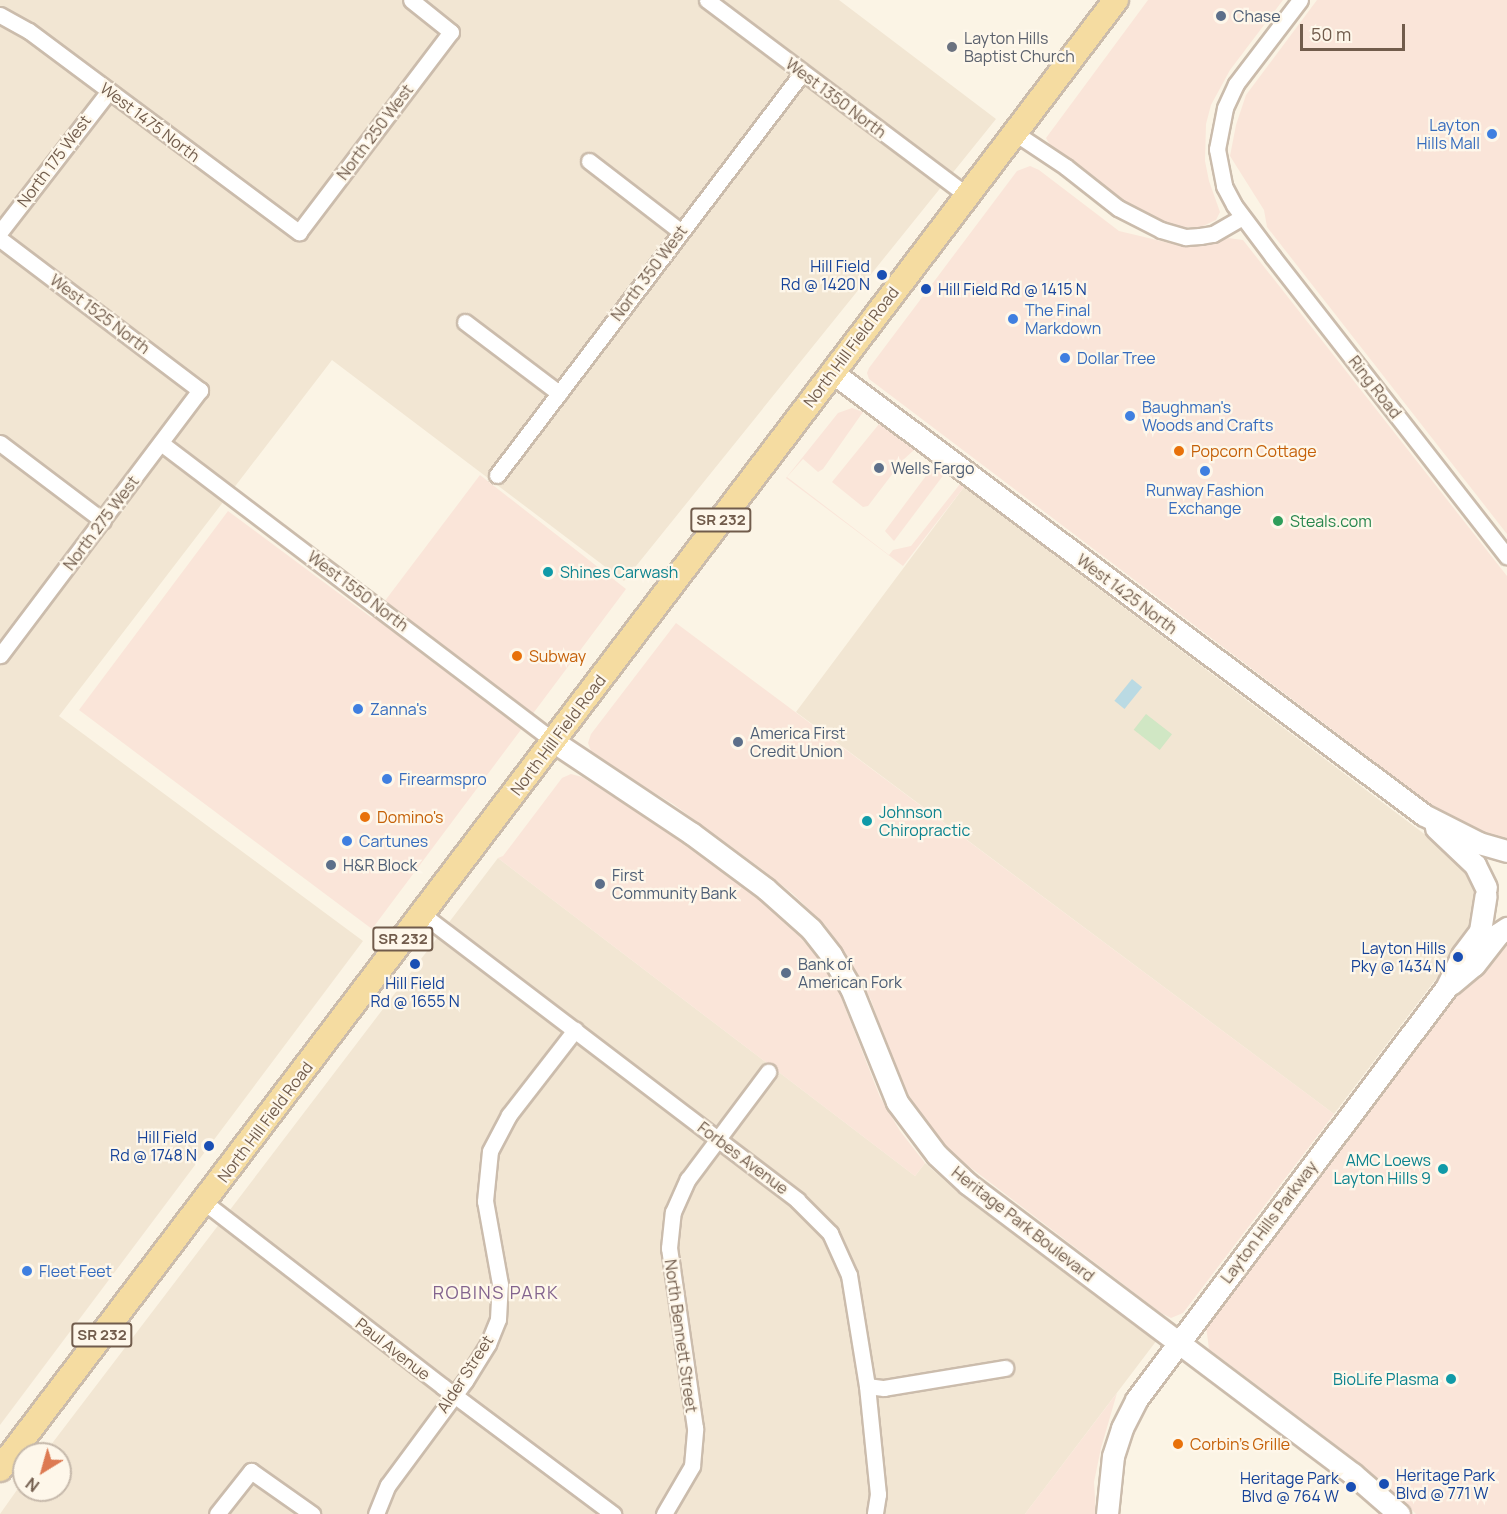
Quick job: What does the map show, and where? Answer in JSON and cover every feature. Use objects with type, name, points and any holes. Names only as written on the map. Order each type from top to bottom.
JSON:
[{"type":"main road","name":"North Hill Field Road","points":[[0,1470],[1116,0]]},
{"type":"street","name":"North 250 West","points":[[299,232],[452,32],[411,0]]},
{"type":"street","name":"West 1350 North","points":[[707,0],[967,195]]},
{"type":"street","name":"Ring Road","points":[[1300,0],[1236,84],[1220,122],[1217,149],[1221,176],[1228,195],[1507,557]]},
{"type":"street","name":"West 1475 North","points":[[0,15],[29,31],[299,232]]},
{"type":"street","name":"North 350 West","points":[[497,475],[802,73]]},
{"type":"street","name":"North 175 West","points":[[0,232],[109,91]]},
{"type":"street","points":[[1015,133],[1066,167],[1118,208],[1161,230],[1186,237],[1213,234],[1243,217]]},
{"type":"street","points":[[589,161],[680,231]]},
{"type":"street","name":"West 1525 North","points":[[0,239],[200,390]]},
{"type":"street","points":[[465,322],[559,393]]},
{"type":"street","name":"West 1425 North","points":[[832,372],[1424,815],[1475,866],[1494,912],[1507,921]]},
{"type":"street","name":"North 275 West","points":[[0,655],[200,390]]},
{"type":"street","points":[[0,443],[103,521]]},
{"type":"street","name":"West 1550 North","points":[[162,443],[554,741]]},
{"type":"street","name":"Heritage Park Boulevard","points":[[554,741],[586,765],[691,832],[766,889],[811,929],[831,955],[851,988],[897,1102],[937,1155],[968,1184],[1353,1474],[1399,1514]]},
{"type":"street","name":"West 1425 North","points":[[1424,815],[1479,843],[1507,853]]},
{"type":"street","name":"Layton Hills Parkway","points":[[1107,1514],[1109,1475],[1122,1428],[1140,1394],[1446,988],[1462,955],[1480,931],[1491,870],[1507,853]]},
{"type":"street","name":"Forbes Avenue","points":[[422,914],[797,1200],[830,1233],[849,1275],[867,1386],[878,1494],[875,1514]]},
{"type":"street","name":"Layton Hills Parkway","points":[[1446,988],[1474,964],[1498,934],[1507,928]]},
{"type":"street","name":"Alder Street","points":[[376,1514],[388,1485],[488,1344],[498,1319],[500,1284],[485,1201],[490,1151],[509,1115],[575,1030]]},
{"type":"street","name":"North Bennett Street","points":[[664,1514],[692,1466],[695,1428],[669,1248],[673,1212],[688,1179],[768,1072]]},
{"type":"street","name":"Paul Avenue","points":[[204,1202],[454,1395],[613,1514]]},
{"type":"street","points":[[867,1386],[884,1388],[1005,1368]]},
{"type":"street","points":[[217,1514],[251,1471],[312,1514]]},
{"type":"shaded area","points":[[0,0],[839,0],[996,119],[624,581],[332,360],[59,716],[363,941],[0,1425]]},
{"type":"shaded area","points":[[1148,0],[1283,0],[1230,70],[1211,105],[1206,124],[1205,161],[1209,181],[1220,212],[1216,220],[1201,227],[1173,227],[1142,214],[1050,145],[1046,138]]},
{"type":"shaded area","points":[[1317,0],[1507,0],[1507,534],[1267,227],[1264,210],[1230,156],[1236,125],[1246,95]]},
{"type":"shaded area","points":[[1030,166],[1039,170],[1119,231],[1182,246],[1205,245],[1228,238],[1243,240],[1507,576],[1507,845],[1449,818],[869,379],[867,373],[869,368],[1017,171]]},
{"type":"shaded area","points":[[852,408],[863,412],[823,469],[818,472],[803,459],[787,477],[889,555],[893,550],[911,546],[960,484],[964,487],[903,566],[786,478],[838,413]]},
{"type":"shaded area","points":[[863,412],[945,473],[894,541],[885,531],[934,465],[914,450],[903,460],[868,506],[863,507],[832,482],[879,424]]},
{"type":"shaded area","points":[[480,475],[626,589],[372,929],[79,710],[228,511],[372,618]]},
{"type":"shaded area","points":[[964,487],[1423,833],[1459,856],[1478,888],[1470,934],[1334,1114],[796,712]]},
{"type":"shaded area","points":[[676,623],[1334,1114],[1183,1313],[1171,1318],[1161,1313],[954,1155],[932,1131],[908,1094],[890,1056],[871,1000],[846,954],[826,926],[793,894],[763,870],[673,804],[618,771],[591,751],[588,743],[591,734]]},
{"type":"shaded area","points":[[571,774],[582,777],[669,832],[762,901],[801,938],[821,962],[839,992],[880,1097],[900,1131],[925,1163],[915,1176],[498,858],[503,856],[562,778]]},
{"type":"shaded area","points":[[498,858],[915,1176],[925,1163],[963,1197],[1157,1340],[1025,1514],[0,1514],[12,1497],[12,1502],[72,1502],[72,1442],[53,1442]]},
{"type":"shaded area","points":[[1507,934],[1507,1514],[1416,1514],[1388,1487],[1336,1445],[1209,1349],[1206,1326],[1498,941]]},
{"type":"shaded area","points":[[1117,1393],[1094,1482],[1096,1514],[1025,1514]]},
{"type":"green space","points":[[1146,714],[1172,734],[1160,750],[1134,730]]},
{"type":"water","points":[[1132,679],[1142,687],[1124,709],[1114,701]]},
{"type":"place","name":"Chase","points":[[1221,16]]},
{"type":"place","name":"Layton Hills Baptist Church","points":[[952,47]]},
{"type":"place","name":"Layton Hills Mall","points":[[1492,134]]},
{"type":"place","name":"Hill Field Rd @ 1420 N","points":[[882,275]]},
{"type":"place","name":"Hill Field Rd @ 1415 N","points":[[926,289]]},
{"type":"place","name":"The Final Markdown","points":[[1013,319]]},
{"type":"place","name":"Dollar Tree","points":[[1065,358]]},
{"type":"place","name":"Baughman's Woods and Crafts","points":[[1130,416]]},
{"type":"place","name":"Popcorn Cottage","points":[[1179,451]]},
{"type":"place","name":"Wells Fargo","points":[[879,468]]},
{"type":"place","name":"Runway Fashion Exchange","points":[[1205,471]]},
{"type":"place","name":"Steals.com","points":[[1278,521]]},
{"type":"place","name":"Shines Carwash","points":[[548,572]]},
{"type":"place","name":"Subway","points":[[517,656]]},
{"type":"place","name":"Zanna's","points":[[358,709]]},
{"type":"place","name":"America First Credit Union","points":[[738,742]]},
{"type":"place","name":"Firearmspro","points":[[387,779]]},
{"type":"place","name":"Domino's","points":[[365,817]]},
{"type":"place","name":"Johnson Chiropractic","points":[[867,821]]},
{"type":"place","name":"Cartunes","points":[[347,841]]},
{"type":"place","name":"H&R Block","points":[[331,865]]},
{"type":"place","name":"First Community Bank","points":[[600,884]]},
{"type":"place","name":"Layton Hills Pky @ 1434 N","points":[[1458,957]]},
{"type":"place","name":"Hill Field Rd @ 1655 N","points":[[415,964]]},
{"type":"place","name":"Bank of American Fork","points":[[786,973]]},
{"type":"place","name":"Hill Field Rd @ 1748 N","points":[[209,1146]]},
{"type":"place","name":"AMC Loews Layton Hills 9","points":[[1443,1169]]},
{"type":"place","name":"Fleet Feet","points":[[27,1271]]},
{"type":"place","name":"BioLife Plasma","points":[[1451,1379]]},
{"type":"place","name":"Corbin's Grille","points":[[1178,1444]]},
{"type":"place","name":"Heritage Park Blvd @ 771 W","points":[[1384,1484]]},
{"type":"place","name":"Heritage Park Blvd @ 764 W","points":[[1351,1487]]},
{"type":"district","name":"ROBINS PARK","points":[[496,1292]]}]
